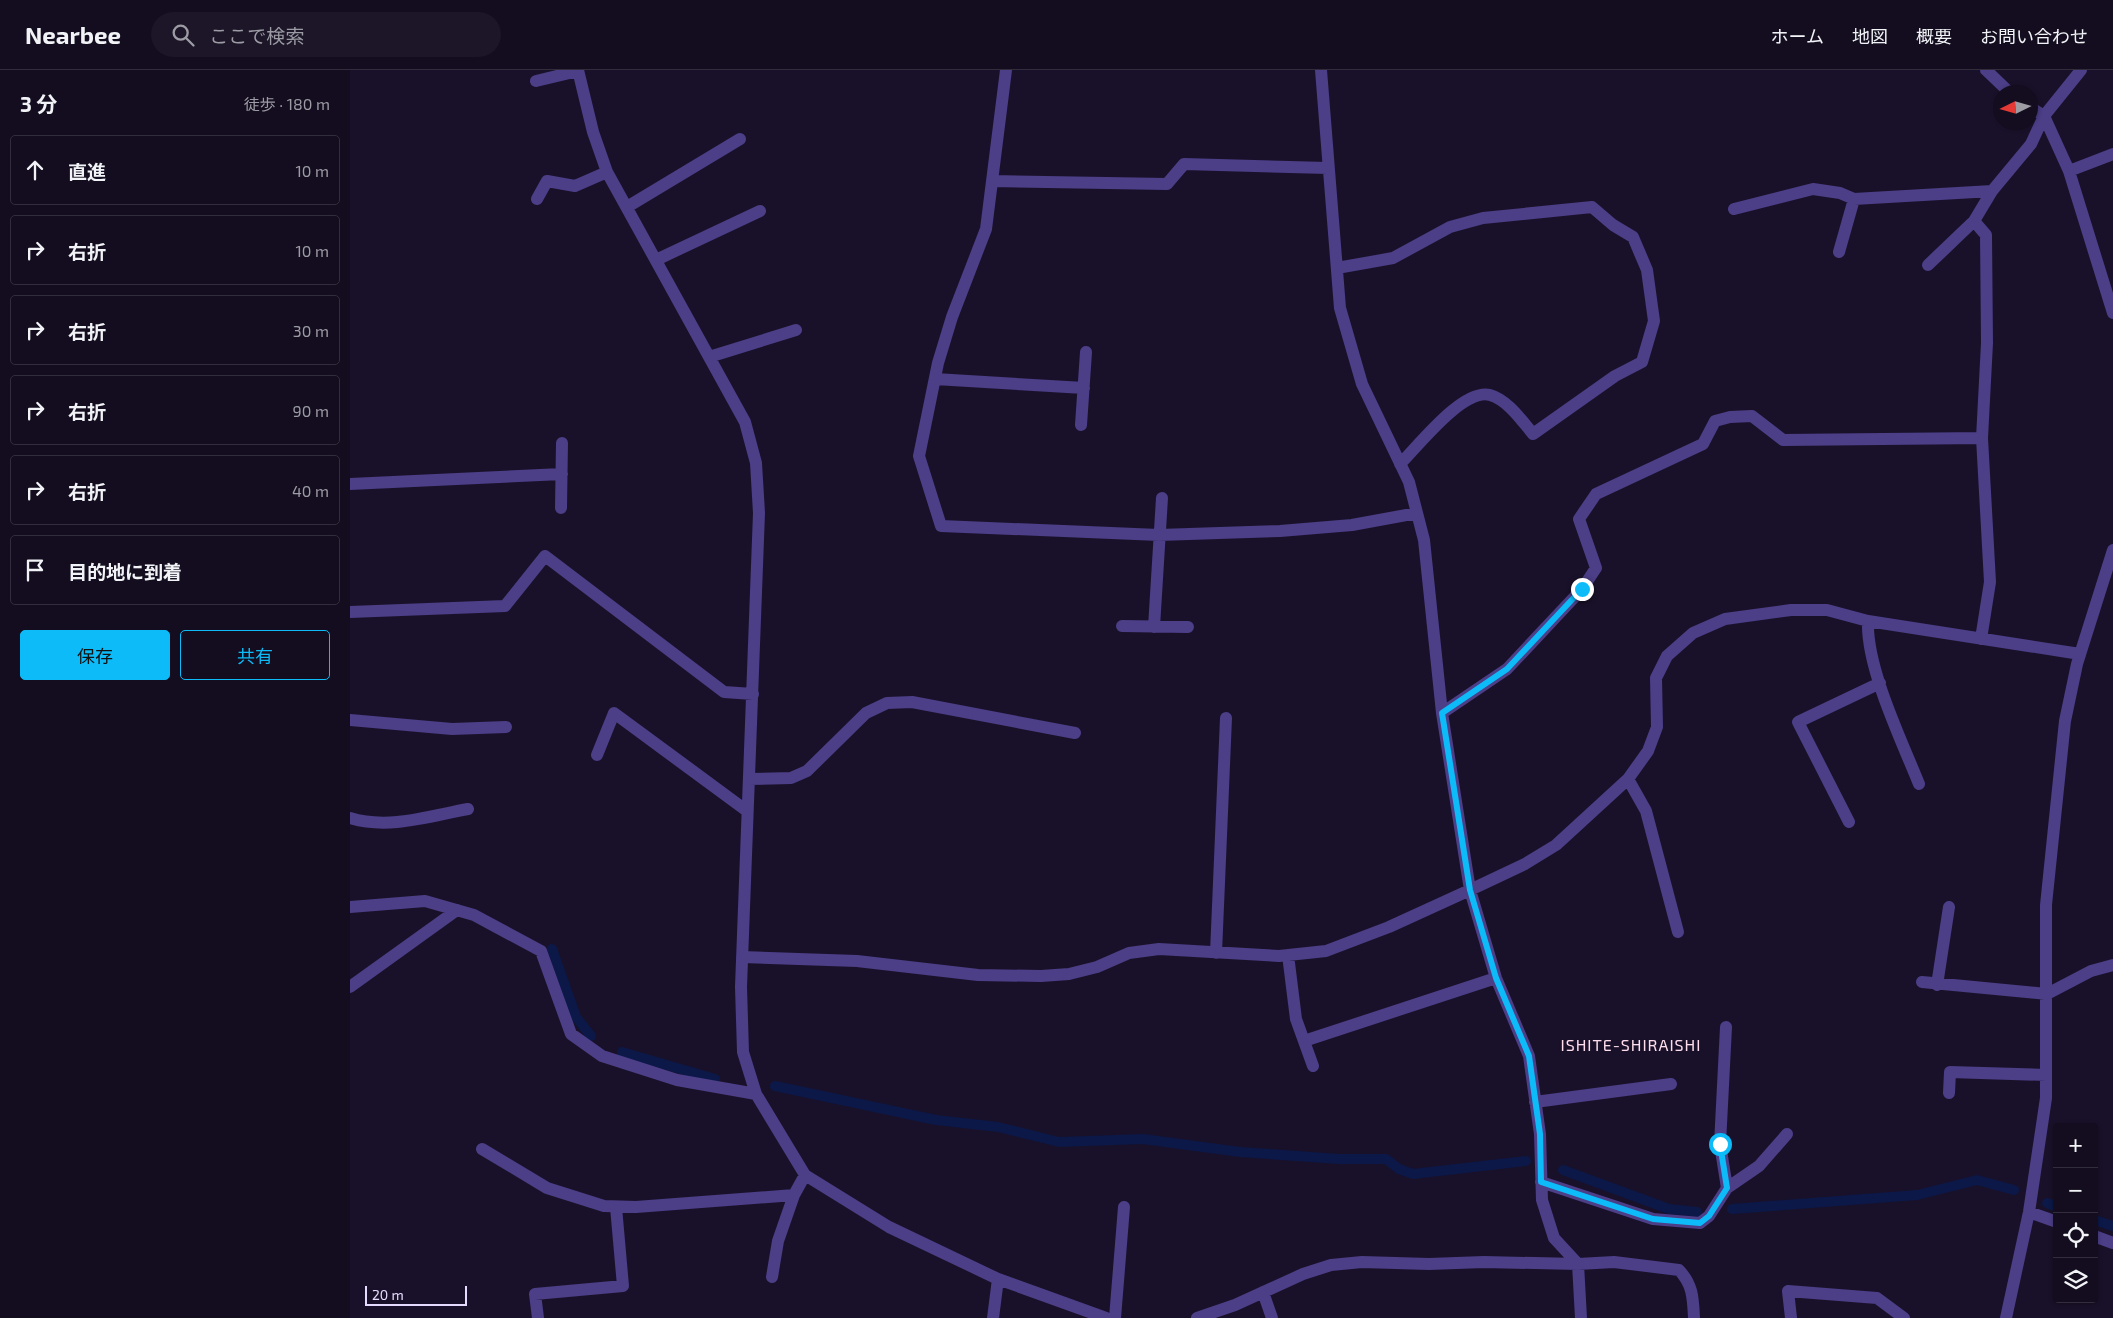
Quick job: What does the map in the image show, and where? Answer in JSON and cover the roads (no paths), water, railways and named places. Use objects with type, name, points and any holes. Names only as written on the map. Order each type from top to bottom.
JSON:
[{"type":"street","points":[[536,81],[578,70],[593,132],[607,172],[745,422],[756,463],[760,513],[742,957],[743,1052],[756,1094],[805,1175],[832,1194],[889,1226],[998,1279],[1106,1318]]},
{"type":"street","points":[[1006,70],[986,229],[952,317],[935,379],[919,456],[941,526],[1159,535],[1280,531],[1352,526],[1417,513]]},
{"type":"street","points":[[1321,70],[1340,308],[1362,384],[1409,482],[1424,540],[1442,713],[1470,890],[1496,978],[1529,1056],[1540,1134],[1542,1200],[1554,1238],[1578,1264],[1581,1318]]},
{"type":"street","points":[[1986,70],[2002,85]]},
{"type":"street","points":[[1928,265],[1974,221],[1992,191],[2031,144],[2044,116],[2081,70]]},
{"type":"street","points":[[2038,112],[2044,116],[2069,171],[2113,313]]},
{"type":"street","points":[[627,208],[740,139]]},
{"type":"street","points":[[2069,171],[2113,154]]},
{"type":"street","points":[[993,181],[1167,184],[1184,164],[1328,168]]},
{"type":"street","points":[[537,199],[548,181],[575,186],[607,172]]},
{"type":"street","points":[[1734,209],[1813,189],[1840,193],[1854,200],[1992,191]]},
{"type":"street","points":[[1839,252],[1854,200]]},
{"type":"street","points":[[1336,268],[1393,258],[1450,227],[1483,218],[1592,207],[1613,225],[1632,237],[1647,270],[1654,321],[1642,362],[1615,376],[1534,434],[1506,404],[1490,395],[1473,396],[1458,405],[1400,464]]},
{"type":"street","points":[[656,260],[760,212]]},
{"type":"street","points":[[1974,221],[1986,236],[1987,343],[1982,438],[1990,582],[1981,639]]},
{"type":"street","points":[[709,357],[796,330]]},
{"type":"street","points":[[1081,424],[1086,352]]},
{"type":"street","points":[[935,379],[1084,388]]},
{"type":"street","points":[[1442,713],[1507,669],[1582,589],[1596,568],[1578,519],[1596,494],[1703,444],[1715,421],[1730,417],[1752,416],[1782,440],[1982,438]]},
{"type":"street","points":[[561,508],[562,443]]},
{"type":"street","points":[[350,484],[562,474]]},
{"type":"street","points":[[1154,627],[1162,498]]},
{"type":"street","points":[[2006,1318],[2029,1212],[2043,1124],[2046,1075],[2046,905],[2065,721],[2080,654],[2113,550]]},
{"type":"street","points":[[350,612],[505,606],[546,556],[724,692],[752,694]]},
{"type":"street","points":[[742,957],[857,961],[978,975],[1040,976],[1069,974],[1097,967],[1128,953],[1159,949],[1288,955],[1326,951],[1389,927],[1470,890],[1525,864],[1556,845],[1628,779],[1648,751],[1656,727],[1658,702],[1656,678],[1667,656],[1693,633],[1725,619],[1791,610],[1827,610],[1868,620],[2080,654]]},
{"type":"street","points":[[1868,620],[1868,636],[1880,683],[1919,784]]},
{"type":"street","points":[[1122,626],[1188,627]]},
{"type":"street","points":[[1849,822],[1798,722],[1880,683]]},
{"type":"street","points":[[749,779],[791,778],[807,772],[866,713],[887,703],[912,702],[1074,733]]},
{"type":"street","points":[[597,755],[614,713],[747,811]]},
{"type":"street","points":[[1216,952],[1226,718]]},
{"type":"street","points":[[350,720],[452,729],[506,727]]},
{"type":"street","points":[[1628,779],[1646,811],[1678,932]]},
{"type":"street","points":[[350,818],[365,822],[393,823],[468,809]]},
{"type":"street","points":[[350,907],[425,901],[474,915],[541,951],[571,1034],[602,1056],[677,1080],[756,1094]]},
{"type":"street","points":[[1937,985],[1949,908]]},
{"type":"street","points":[[350,987],[457,910]]},
{"type":"street","points":[[1288,955],[1296,1019],[1313,1066]]},
{"type":"street","points":[[1922,982],[1937,985],[2047,994],[2091,971],[2113,965]]},
{"type":"street","points":[[1304,1041],[1496,978]]},
{"type":"street","points":[[1724,1193],[1720,1144],[1726,1027]]},
{"type":"street","points":[[1948,1093],[1950,1072],[2046,1075]]},
{"type":"street","points":[[1535,1102],[1671,1084]]},
{"type":"street","points":[[1541,1182],[1653,1219],[1700,1223],[1709,1216],[1724,1193],[1759,1166],[1787,1134]]},
{"type":"street","points":[[482,1150],[547,1188],[604,1206],[616,1207],[794,1195]]},
{"type":"street","points":[[772,1277],[778,1240],[794,1195],[805,1175]]},
{"type":"street","points":[[538,1318],[535,1294],[622,1286],[616,1207]]},
{"type":"street","points":[[1115,1318],[1124,1207]]},
{"type":"street","points":[[2029,1212],[2053,1221]]},
{"type":"street","points":[[2098,1237],[2113,1243]]},
{"type":"street","points":[[1197,1318],[1263,1292],[1302,1274],[1331,1265],[1362,1262],[1578,1264],[1614,1262],[1679,1270],[1689,1281],[1693,1296],[1694,1318]]},
{"type":"street","points":[[993,1318],[998,1279]]},
{"type":"street","points":[[1791,1318],[1788,1291],[1878,1298],[1904,1318]]},
{"type":"street","points":[[1263,1292],[1272,1318]]},
{"type":"waterway","points":[[552,949],[576,1017],[591,1036]]},
{"type":"waterway","points":[[622,1052],[715,1079]]},
{"type":"waterway","points":[[775,1086],[936,1120],[998,1127],[1059,1142],[1143,1139],[1240,1152],[1339,1159],[1386,1159],[1399,1169],[1413,1174],[1526,1161]]},
{"type":"waterway","points":[[1563,1170],[1669,1209],[1697,1212]]},
{"type":"waterway","points":[[1732,1209],[1917,1195],[1977,1180],[2014,1190]]},
{"type":"waterway","points":[[2047,1203],[2053,1205]]},
{"type":"waterway","points":[[2098,1221],[2113,1226]]},
{"type":"district","name":"ISHITE-SHIRAISHI","points":[[1631,1044]]}]
